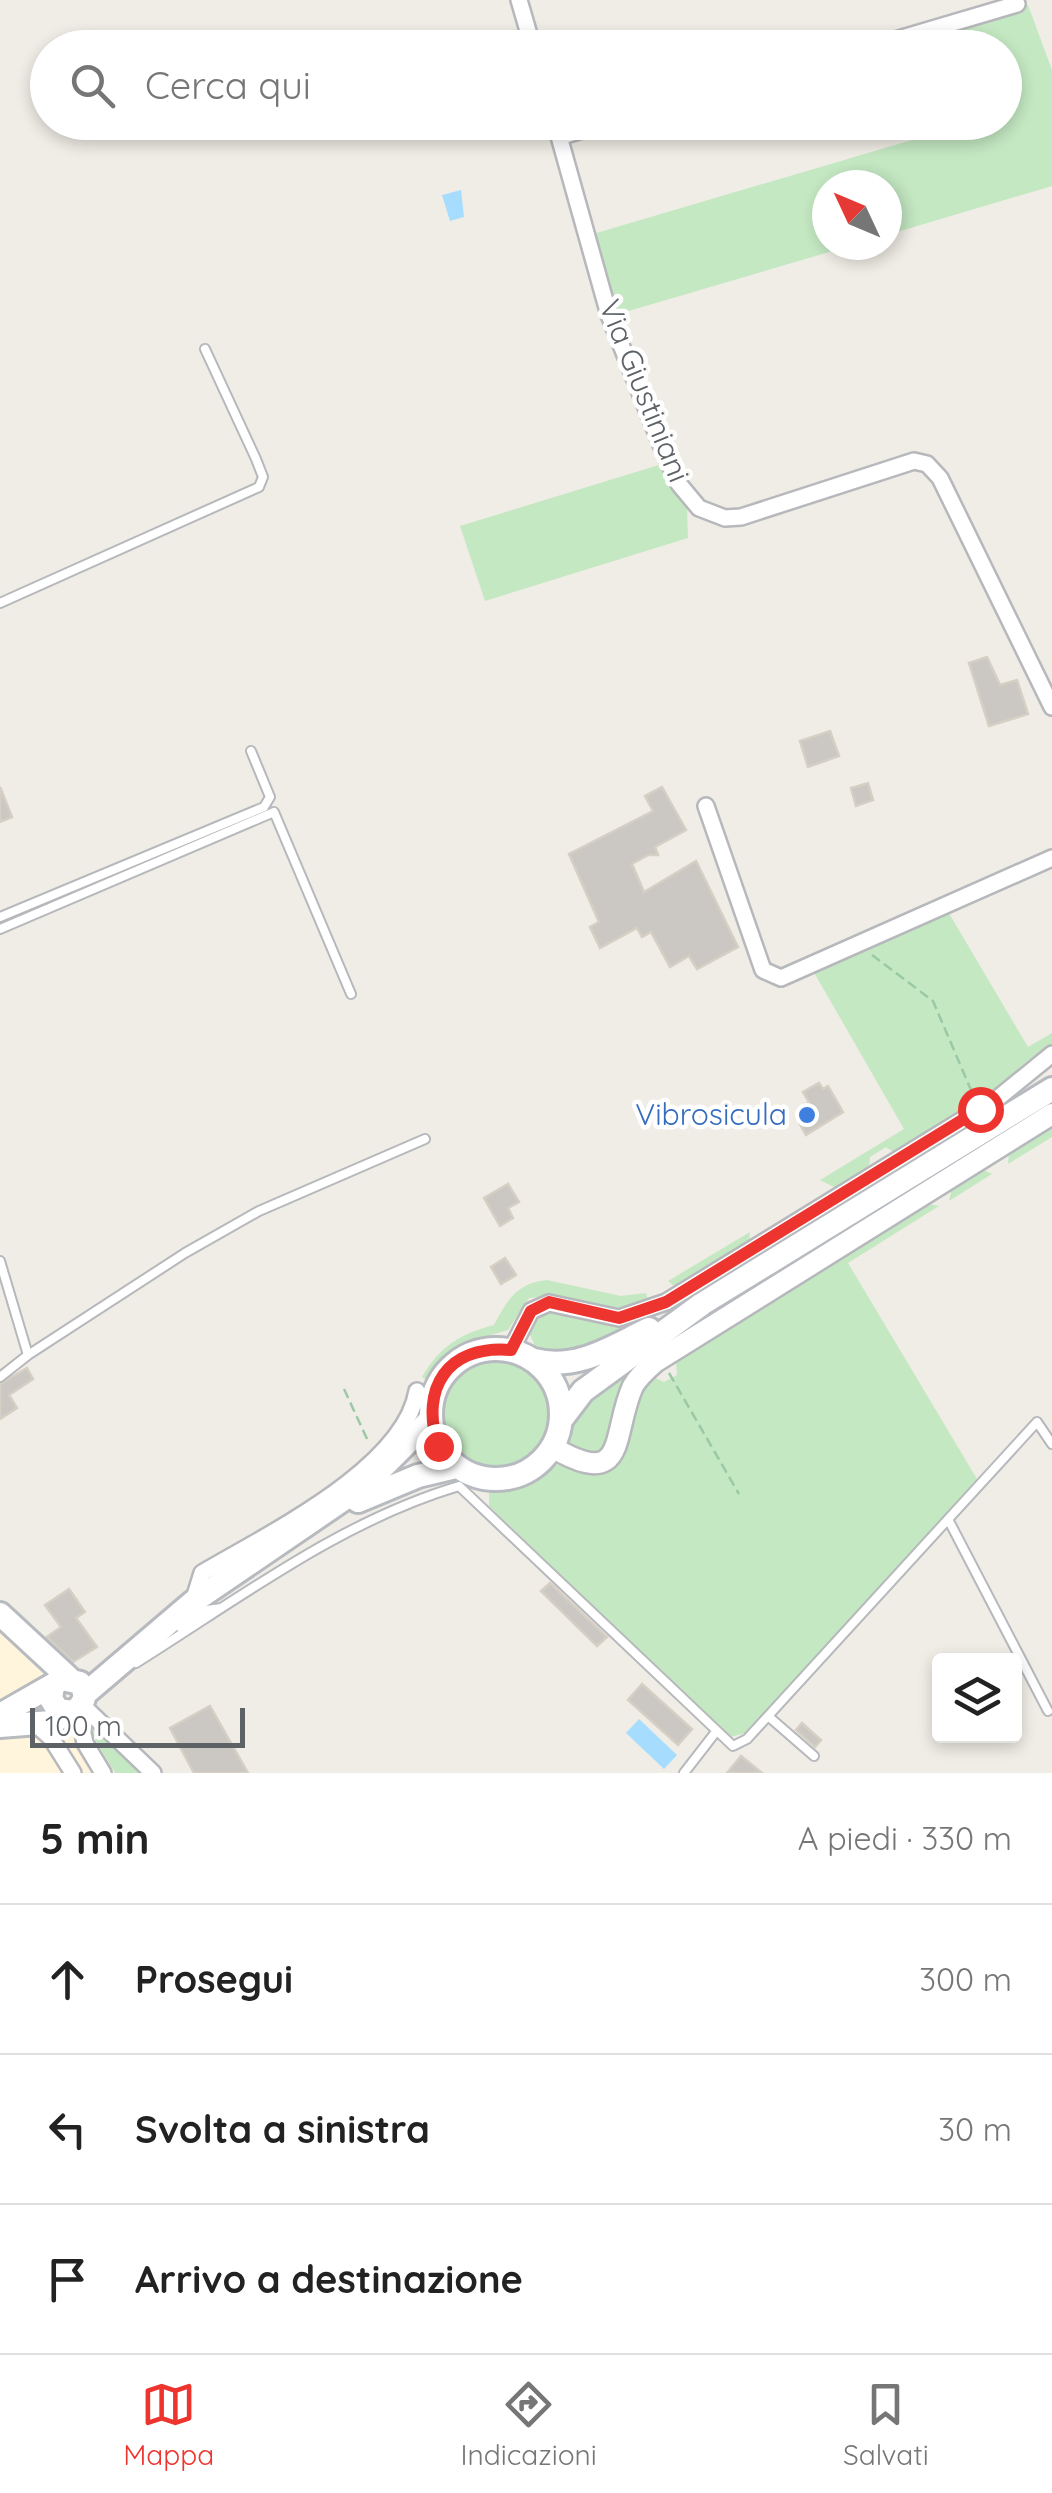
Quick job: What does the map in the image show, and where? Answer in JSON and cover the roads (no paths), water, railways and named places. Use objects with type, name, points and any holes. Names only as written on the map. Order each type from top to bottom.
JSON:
[{"type":"main road","points":[[702,1304],[583,1360],[558,1366],[490,1348],[452,1364],[431,1400],[430,1420],[438,1446],[456,1467],[487,1478],[520,1475],[538,1464],[552,1446],[561,1420],[583,1391],[702,1304],[1052,1088]]},
{"type":"main road","points":[[521,1354],[554,1385],[561,1420]]},
{"type":"main road","points":[[0,1726],[66,1700],[210,1599],[396,1458],[430,1420]]},
{"type":"main road","points":[[314,1522],[402,1482],[456,1467]]},
{"type":"main road","points":[[0,1614],[44,1657],[66,1700]]},
{"type":"main road","points":[[0,1715],[66,1700]]},
{"type":"street","points":[[519,0],[528,30]]},
{"type":"street","points":[[929,30],[1016,4]]},
{"type":"street","name":"Via Giustiniani","points":[[560,140],[609,314],[664,452],[689,498],[713,516],[741,517],[914,460],[928,464],[940,478],[1052,707]]},
{"type":"street","points":[[706,806],[763,970],[781,978],[1052,858]]},
{"type":"street","points":[[521,1354],[531,1311],[549,1302],[619,1318],[666,1302],[980,1109],[1052,1054]]},
{"type":"street","points":[[552,1446],[588,1464],[610,1457],[618,1447],[633,1386],[660,1359],[1052,1114]]},
{"type":"street","points":[[210,1599],[202,1572],[326,1497],[380,1452],[407,1426],[416,1391]]},
{"type":"street","points":[[66,1700],[73,1773]]},
{"type":"street","points":[[66,1700],[103,1773]]},
{"type":"street","points":[[66,1700],[153,1773]]},
{"type":"lane","points":[[0,603],[259,488],[263,477],[256,459],[205,350]]},
{"type":"lane","points":[[0,917],[264,806],[270,797],[251,751]]},
{"type":"lane","points":[[0,929],[274,812],[351,994]]},
{"type":"lane","points":[[0,1377],[184,1252],[244,1220],[425,1139]]},
{"type":"lane","points":[[0,1261],[28,1355]]},
{"type":"lane","points":[[66,1700],[100,1686],[210,1599],[413,1499],[459,1486],[733,1746],[768,1716],[1037,1422],[1052,1444]]},
{"type":"lane","points":[[949,1521],[1048,1712]]},
{"type":"lane","points":[[146,1642],[207,1610],[210,1599]]},
{"type":"lane","points":[[768,1716],[814,1756]]},
{"type":"lane","points":[[684,1773],[715,1732]]},
{"type":"water","points":[[461,190],[464,217],[450,221],[442,195]]},
{"type":"water","points":[[639,1719],[677,1755],[664,1769],[626,1733]]},
{"type":"place","name":"Vibrosicula","points":[[807,1115]]}]
